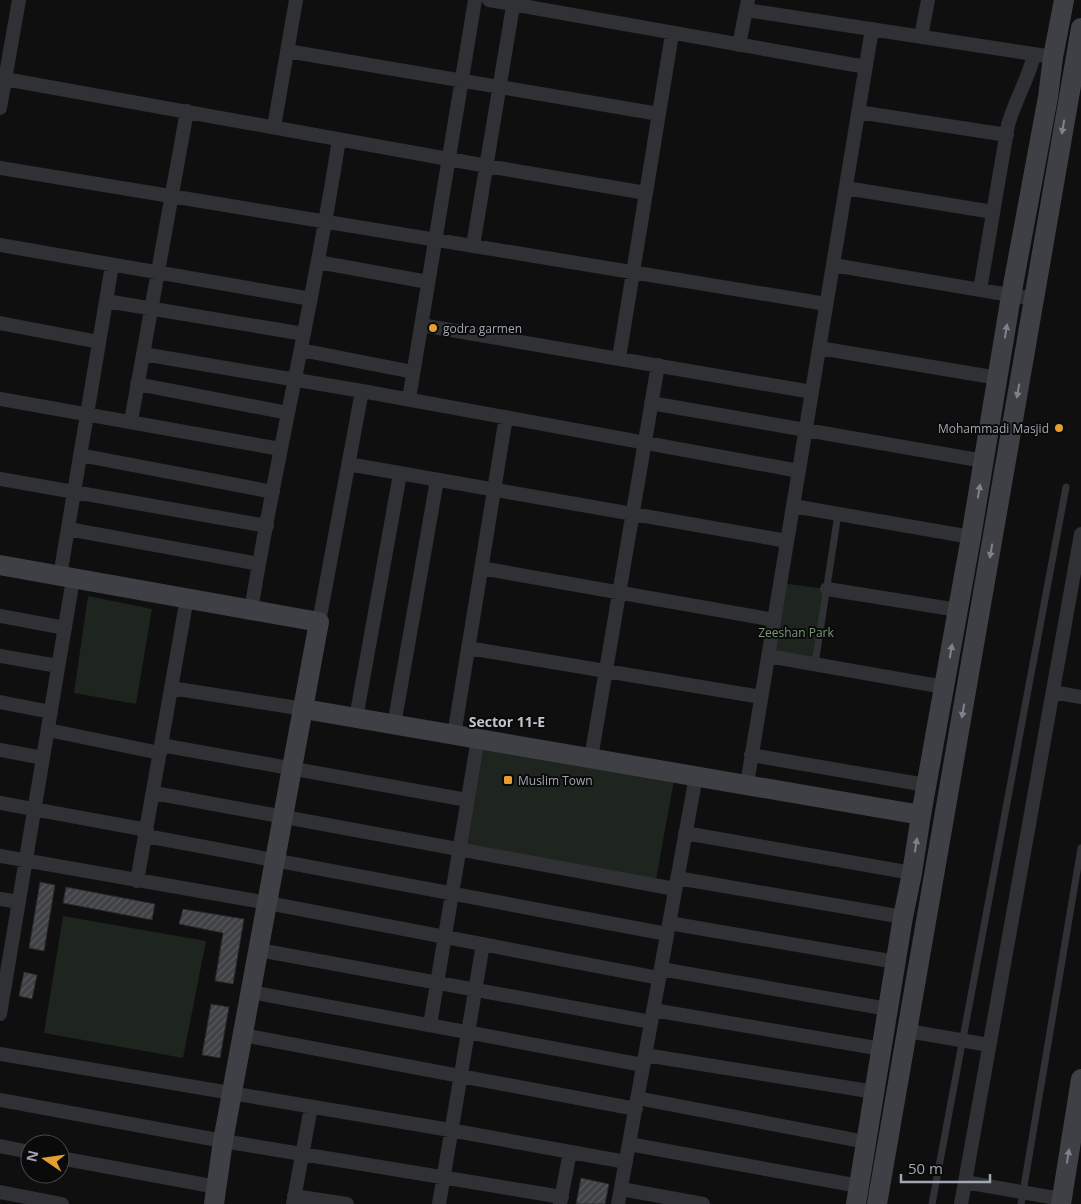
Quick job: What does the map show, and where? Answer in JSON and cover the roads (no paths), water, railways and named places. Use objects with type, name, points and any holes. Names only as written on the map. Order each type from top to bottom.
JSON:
[{"type":"street","points":[[0,108],[5,79],[5,50],[19,0]]},
{"type":"street","points":[[274,127],[296,0]]},
{"type":"street","points":[[409,399],[475,0]]},
{"type":"street","points":[[489,0],[513,2],[672,34],[866,67]]},
{"type":"street","points":[[921,37],[928,0]]},
{"type":"street","points":[[980,290],[1012,108],[1043,56],[1064,0]]},
{"type":"street","points":[[474,246],[513,2]]},
{"type":"street","points":[[739,45],[747,5],[872,29],[1043,56]]},
{"type":"street","points":[[878,1204],[1034,299],[1075,100],[1081,28]]},
{"type":"street","points":[[746,784],[872,29]]},
{"type":"street","points":[[619,358],[672,34]]},
{"type":"street","points":[[288,51],[659,114]]},
{"type":"street","points":[[629,1144],[857,1195],[903,917],[971,537],[1011,296],[1048,97],[1043,56]]},
{"type":"street","points":[[5,79],[646,193]]},
{"type":"street","points":[[1048,97],[1075,100]]},
{"type":"street","points":[[131,421],[187,111]]},
{"type":"street","points":[[858,112],[1007,135]]},
{"type":"street","points":[[251,610],[280,449],[312,299],[339,139]]},
{"type":"street","points":[[0,168],[826,304]]},
{"type":"street","points":[[846,188],[993,212]]},
{"type":"street","points":[[0,245],[312,299]]},
{"type":"street","points":[[318,262],[428,282]]},
{"type":"street","points":[[0,1014],[5,948],[19,902],[65,628],[68,529],[112,265]]},
{"type":"street","points":[[833,265],[1034,299]]},
{"type":"street","points":[[106,301],[304,334]]},
{"type":"street","points":[[0,323],[99,342]]},
{"type":"street","points":[[421,325],[812,392]]},
{"type":"street","points":[[819,348],[998,378]]},
{"type":"street","points":[[301,350],[413,372]]},
{"type":"street","points":[[143,354],[409,399],[799,471]]},
{"type":"street","points":[[591,758],[658,365]]},
{"type":"street","points":[[137,384],[288,413]]},
{"type":"street","points":[[70,1160],[215,1195],[223,1140],[362,391]]},
{"type":"street","points":[[0,399],[280,449]]},
{"type":"street","points":[[651,403],[984,461]]},
{"type":"street","points":[[454,735],[506,417]]},
{"type":"street","points":[[80,455],[273,492]]},
{"type":"street","points":[[348,464],[787,541]]},
{"type":"street","points":[[356,718],[400,474]]},
{"type":"street","points":[[0,479],[266,526]]},
{"type":"street","points":[[394,725],[437,480]]},
{"type":"street","points":[[793,506],[971,537]]},
{"type":"street","points":[[68,529],[259,564]]},
{"type":"street","points":[[961,1204],[1081,534]]},
{"type":"street","points":[[0,565],[319,622]]},
{"type":"street","points":[[481,568],[774,620]]},
{"type":"street","points":[[827,589],[958,610]]},
{"type":"street","points":[[137,880],[154,793],[187,598]]},
{"type":"street","points":[[0,616],[65,628]]},
{"type":"street","points":[[468,648],[761,697]]},
{"type":"street","points":[[0,656],[58,666]]},
{"type":"street","points":[[768,656],[944,687]]},
{"type":"street","points":[[171,688],[921,814]]},
{"type":"street","points":[[1053,692],[1081,696]]},
{"type":"street","points":[[0,702],[51,712]]},
{"type":"street","points":[[48,730],[293,768],[468,800]]},
{"type":"street","points":[[430,1025],[478,739]]},
{"type":"street","points":[[0,750],[43,758]]},
{"type":"street","points":[[751,755],[926,785]]},
{"type":"street","points":[[618,1204],[696,776]]},
{"type":"street","points":[[154,793],[459,849],[903,917]]},
{"type":"street","points":[[0,804],[276,860],[452,893],[896,962]]},
{"type":"street","points":[[686,833],[912,873]]},
{"type":"street","points":[[0,856],[483,944],[888,1009]]},
{"type":"street","points":[[0,899],[19,902]]},
{"type":"street","points":[[439,1204],[450,1130],[483,944]]},
{"type":"street","points":[[259,950],[475,990],[882,1050]]},
{"type":"street","points":[[251,992],[468,1032],[644,1060],[875,1092]]},
{"type":"street","points":[[908,1031],[989,1045]]},
{"type":"street","points":[[243,1035],[460,1076],[866,1142]]},
{"type":"street","points":[[0,1054],[450,1130],[626,1162]]},
{"type":"street","points":[[965,1182],[1022,1198],[1061,1202],[1081,1079]]},
{"type":"street","points":[[0,1100],[443,1177],[561,1200],[570,1152]]},
{"type":"street","points":[[311,1107],[293,1200],[348,1204]]},
{"type":"street","points":[[0,1146],[20,1150]]},
{"type":"street","points":[[621,1189],[703,1204]]},
{"type":"street","points":[[0,1192],[62,1204]]},
{"type":"lane","points":[[932,1204],[1066,487]]},
{"type":"lane","points":[[815,664],[838,514]]},
{"type":"lane","points":[[1022,1198],[1081,848]]},
{"type":"place","name":"godra garmen","points":[[433,328]]},
{"type":"place","name":"Mohammadi Masjid","points":[[1059,428]]},
{"type":"place","name":"Muslim Town","points":[[508,780]]},
{"type":"district","name":"Sector 11-E","points":[[507,721]]},
{"type":"park label","name":"Zeeshan Park","points":[[796,632]]}]
